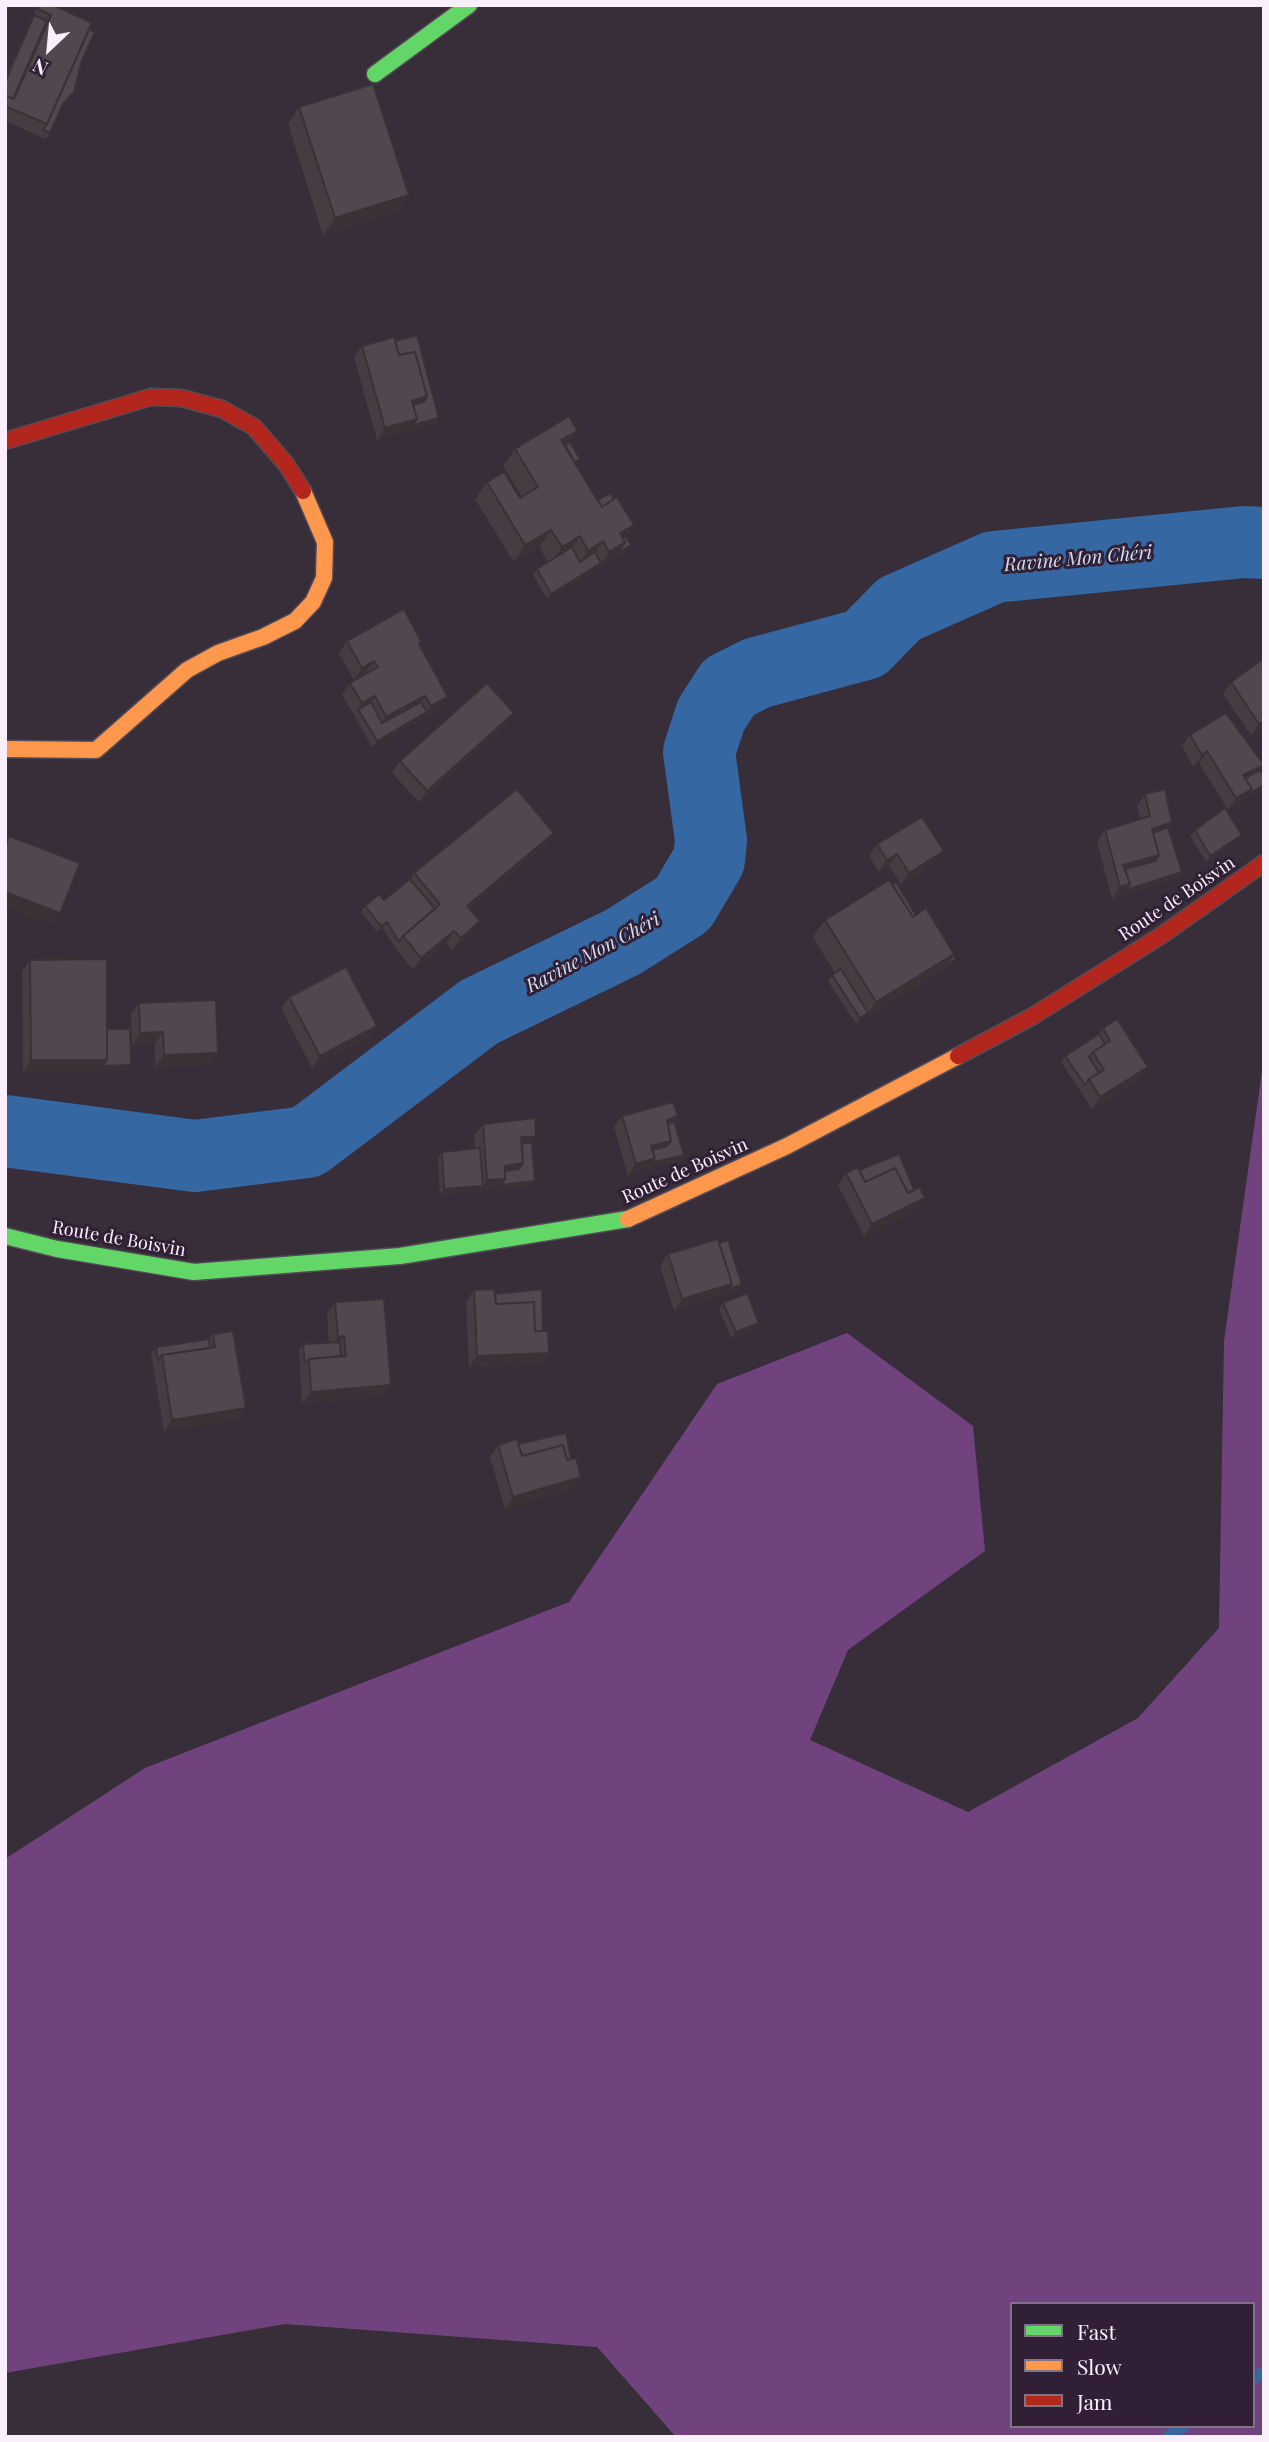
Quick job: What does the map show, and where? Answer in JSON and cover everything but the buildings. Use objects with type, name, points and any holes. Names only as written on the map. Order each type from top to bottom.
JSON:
[{"type":"main road","points":[[375,74],[469,5]]},
{"type":"main road","points":[[5,441],[151,397],[181,398],[222,409],[254,427],[286,464],[305,494],[325,542],[324,578],[313,601],[295,621],[263,638],[218,653],[187,670],[96,750],[5,748]]},
{"type":"main road","name":"Route de Boisvin","points":[[5,1236],[57,1249],[194,1272],[400,1256],[637,1217],[787,1146],[1033,1016],[1162,935],[1264,863]]},
{"type":"shaded area","points":[[1264,1057],[1264,2437],[676,2437],[597,2347],[285,2324],[5,2373],[5,1859],[145,1768],[569,1602],[717,1384],[847,1333],[973,1426],[985,1551],[848,1650],[810,1740],[968,1812],[1138,1718],[1219,1628],[1224,1341]]},
{"type":"waterway","name":"Ravine Mon Chéri","points":[[5,1131],[195,1156],[307,1142],[479,1012],[623,942],[683,904],[709,860],[711,840],[699,752],[711,715],[729,687],[757,673],[865,644],[899,609],[994,567],[1244,542],[1264,543]]},
{"type":"waterway","points":[[1255,2378],[1264,2372]]},
{"type":"waterway","points":[[1168,2437],[1181,2428]]},
{"type":"traffic: fast","points":[[375,74],[469,5]]},
{"type":"traffic: fast","points":[[5,1236],[57,1249],[194,1272],[400,1256],[628,1219]]},
{"type":"traffic: slow","points":[[5,749],[96,750],[187,670],[218,653],[263,637],[295,621],[313,602],[324,578],[325,542],[303,491]]},
{"type":"traffic: slow","points":[[628,1219],[787,1146],[958,1056]]},
{"type":"traffic: jam","points":[[5,441],[151,397],[181,398],[222,409],[254,427],[286,464],[303,491]]},
{"type":"traffic: jam","points":[[958,1056],[1033,1016],[1162,935],[1264,863]]}]
